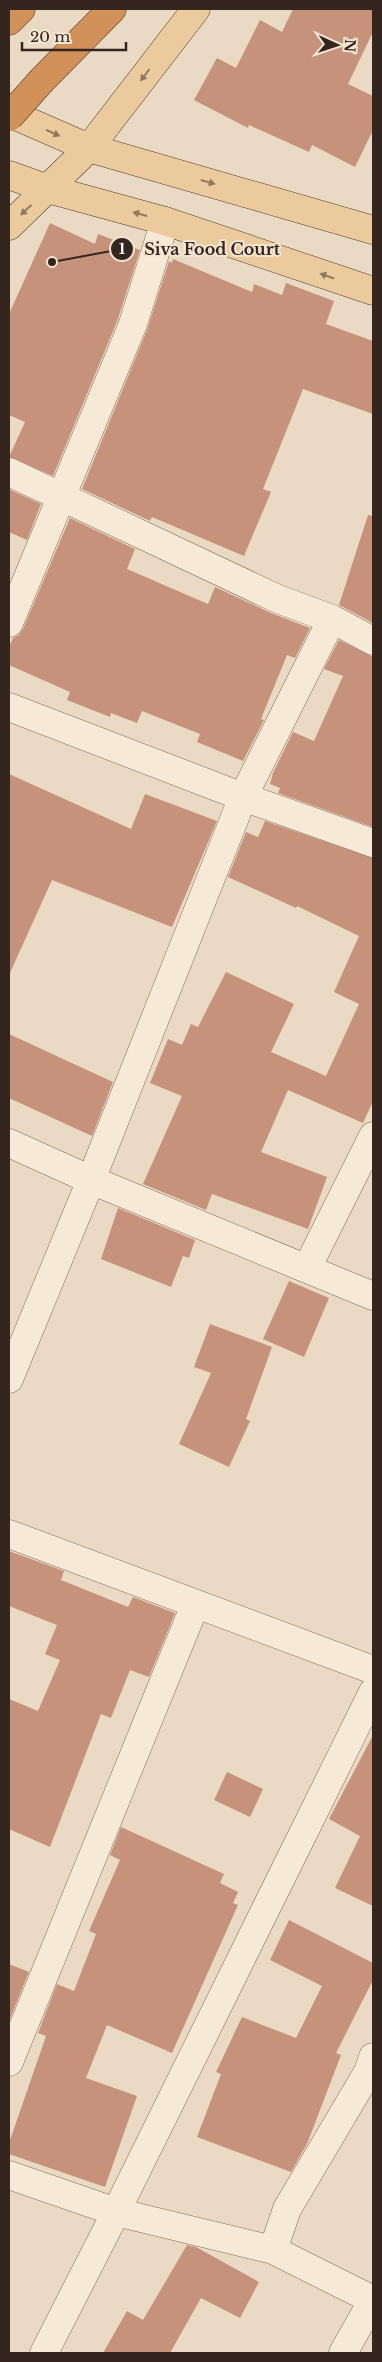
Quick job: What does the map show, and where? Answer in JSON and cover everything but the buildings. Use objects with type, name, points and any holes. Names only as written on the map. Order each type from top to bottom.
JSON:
[{"type":"highway","points":[[9,21],[21,9]]},
{"type":"highway","points":[[9,117],[42,80],[112,9]]},
{"type":"main road","points":[[9,226],[89,148],[196,9]]},
{"type":"main road","points":[[9,113],[89,148],[373,230]]},
{"type":"main road","points":[[9,175],[48,189],[165,221],[373,291]]},
{"type":"street","points":[[9,623],[133,324],[165,221]]},
{"type":"street","points":[[9,472],[62,495],[278,599],[332,619],[373,641]]},
{"type":"street","points":[[9,1379],[91,1180],[243,797],[332,619]]},
{"type":"street","points":[[9,707],[243,797],[373,843]]},
{"type":"street","points":[[307,1268],[373,1136]]},
{"type":"street","points":[[9,1143],[91,1180],[373,1296]]},
{"type":"street","points":[[9,1534],[373,1670]]},
{"type":"street","points":[[9,2062],[195,1605]]},
{"type":"street","points":[[44,2353],[116,2212],[373,1692]]},
{"type":"street","points":[[273,2250],[286,2209],[368,2072],[373,2057]]},
{"type":"street","points":[[9,2176],[116,2212],[273,2250],[373,2300],[343,2353]]},
{"type":"place","name":"Siva Food Court","points":[[52,262]]}]
